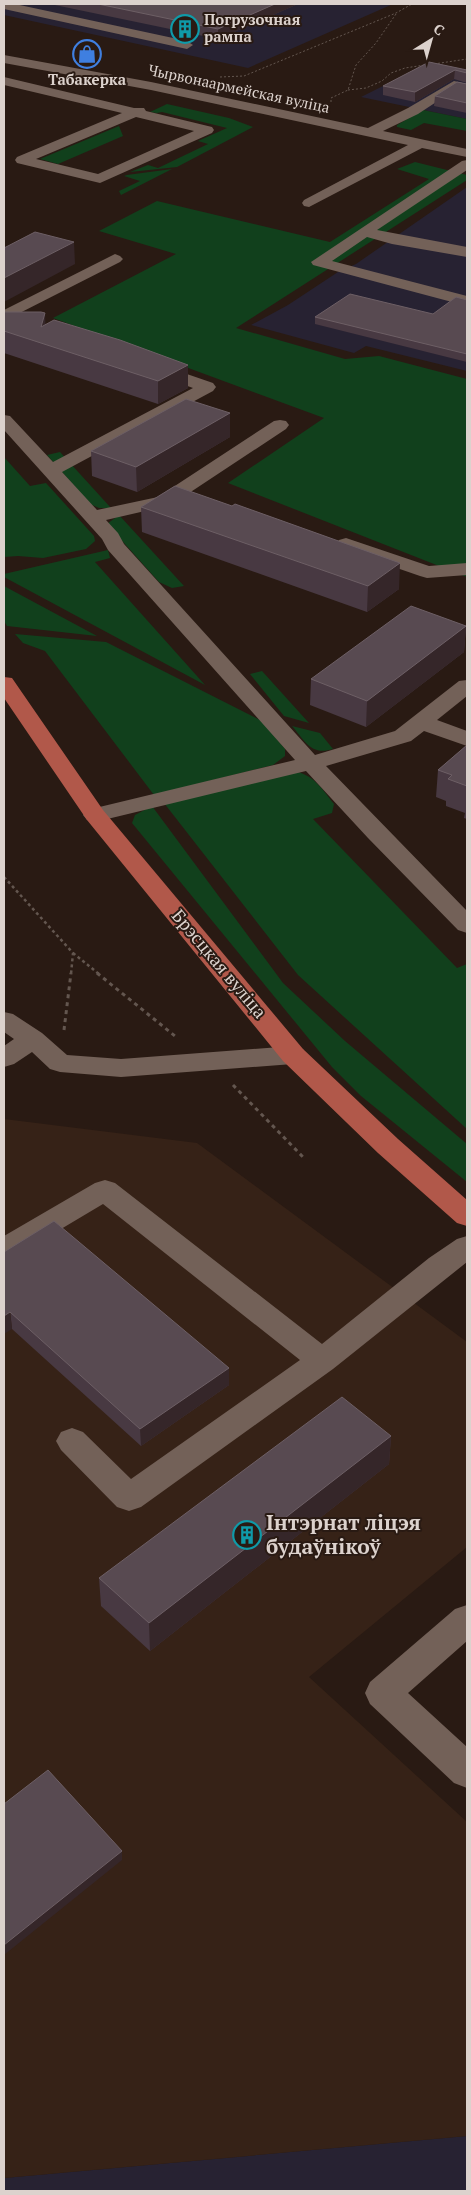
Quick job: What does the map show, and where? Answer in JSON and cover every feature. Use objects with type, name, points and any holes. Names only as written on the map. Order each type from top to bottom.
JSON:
[{"type":"main road","name":"Брэсцкая вуліца","points":[[4,683],[95,815],[294,1055],[388,1146],[467,1216]]},
{"type":"street","points":[[4,5],[187,44]]},
{"type":"street","name":"Чырвонаармейская вуліца","points":[[4,59],[182,93],[465,154]]},
{"type":"street","points":[[4,81],[136,112],[207,130],[100,179],[22,160],[136,112],[156,103],[182,93]]},
{"type":"street","points":[[368,133],[413,111],[454,86],[467,88]]},
{"type":"street","points":[[4,92],[116,120]]},
{"type":"street","points":[[309,203],[419,144]]},
{"type":"street","points":[[465,154],[365,232],[319,262],[467,301]]},
{"type":"street","points":[[365,232],[392,239],[467,252]]},
{"type":"street","points":[[6,316],[115,259]]},
{"type":"street","points":[[6,316],[27,322]]},
{"type":"street","points":[[51,471],[207,387],[135,361]]},
{"type":"street","points":[[4,420],[111,537],[115,546],[312,763],[413,872],[467,925]]},
{"type":"street","points":[[92,518],[164,501],[280,425]]},
{"type":"street","points":[[182,489],[201,495]]},
{"type":"street","points":[[333,540],[427,572],[467,569]]},
{"type":"street","points":[[95,815],[312,763],[403,736],[467,686]]},
{"type":"street","points":[[421,722],[467,739]]},
{"type":"street","points":[[4,1020],[33,1039],[60,1063],[122,1068],[294,1055]]},
{"type":"street","points":[[4,1058],[33,1039]]},
{"type":"street","points":[[4,1249],[105,1190],[322,1361]]},
{"type":"street","points":[[72,1440],[129,1498],[322,1361],[440,1266],[467,1247]]},
{"type":"street","points":[[467,1620],[383,1693],[467,1771]]},
{"type":"path","points":[[216,77],[244,76],[396,13],[412,4]]},
{"type":"path","points":[[348,90],[356,65],[376,43],[396,13]]},
{"type":"path","points":[[331,108],[331,98],[348,90],[366,88],[382,81],[391,73],[405,68],[467,59]]},
{"type":"path","points":[[4,877],[73,953],[60,1063]]},
{"type":"shaded area","points":[[4,4],[393,4],[248,68],[4,15]]},
{"type":"shaded area","points":[[467,75],[467,119],[361,97],[385,85]]},
{"type":"shaded area","points":[[467,187],[467,371],[366,346],[354,353],[251,325],[288,305],[338,272],[356,264]]},
{"type":"shaded area","points":[[4,1119],[197,1143],[467,1342],[467,1547],[309,1677],[467,1822],[467,2136],[4,2178]]},
{"type":"shaded area","points":[[467,2136],[467,2191],[4,2191],[4,2178]]},
{"type":"green space","points":[[167,104],[229,118],[253,127],[177,167],[130,172],[148,165],[158,168],[208,144],[198,141],[227,128],[162,112],[150,112]]},
{"type":"green space","points":[[423,110],[467,119],[467,131],[424,123],[411,130],[397,127],[397,125]]},
{"type":"green space","points":[[119,126],[123,136],[58,164],[40,159]]},
{"type":"green space","points":[[415,162],[467,175],[467,180],[236,328],[345,359],[379,356],[467,379],[467,577],[228,483],[324,418],[53,318],[176,254],[99,231],[157,201],[330,242],[429,179],[397,169]]},
{"type":"green space","points":[[172,169],[121,195],[119,191],[140,181],[124,176]]},
{"type":"green space","points":[[60,452],[111,508],[99,508],[90,504],[47,455]]},
{"type":"green space","points":[[4,457],[30,486],[46,483],[94,536],[95,541],[86,549],[43,558],[4,557]]},
{"type":"green space","points":[[119,515],[184,586],[172,588],[159,582],[107,524]]},
{"type":"green space","points":[[108,550],[110,558],[95,562],[205,685],[4,577],[4,574]]},
{"type":"green space","points":[[4,586],[97,636],[7,626],[4,621]]},
{"type":"green space","points":[[15,634],[106,642],[262,721],[285,749],[285,756],[273,765],[154,795],[45,651],[23,643]]},
{"type":"green space","points":[[262,671],[309,723],[284,716],[250,674]]},
{"type":"green space","points":[[292,726],[320,733],[333,749],[325,751],[314,749],[305,742]]},
{"type":"green space","points":[[292,771],[312,779],[334,804],[332,813],[313,819],[457,968],[467,964],[467,1129],[298,975],[164,803]]},
{"type":"green space","points":[[152,806],[283,983],[345,1041],[467,1144],[467,1182],[361,1096],[332,1067],[132,823],[135,815]]},
{"type":"building","points":[[98,4],[275,4],[218,29]]},
{"type":"building","points":[[429,62],[467,70],[467,73],[455,70],[415,92],[383,86]]},
{"type":"building","points":[[457,82],[467,84],[467,103],[435,96]]},
{"type":"building","points":[[35,232],[74,242],[4,278],[4,248]]},
{"type":"building","points":[[350,294],[433,314],[456,297],[467,300],[467,354],[315,317]]},
{"type":"building","points":[[4,312],[45,313],[41,327],[54,320],[120,340],[188,365],[158,381],[4,331]]},
{"type":"building","points":[[186,399],[230,413],[136,467],[91,451]]},
{"type":"building","points":[[175,486],[232,506],[235,504],[400,563],[368,586],[141,507]]},
{"type":"building","points":[[411,606],[466,626],[367,701],[311,679]]},
{"type":"building","points":[[467,745],[467,786],[448,779],[452,775],[438,770]]},
{"type":"building","points":[[54,1221],[229,1368],[140,1429],[10,1312],[4,1316],[4,1252]]},
{"type":"building","name":"Інтэрнат ліцэя будаўнікоў","points":[[342,1397],[391,1436],[149,1623],[99,1578]]},
{"type":"building","points":[[48,1770],[122,1851],[4,1945],[4,1804]]},
{"type":"place","name":"Погрузочная рампа","points":[[185,29]]},
{"type":"place","name":"Табакерка","points":[[87,54]]},
{"type":"place","name":"Інтэрнат ліцэя будаўнікоў","points":[[247,1535]]}]
